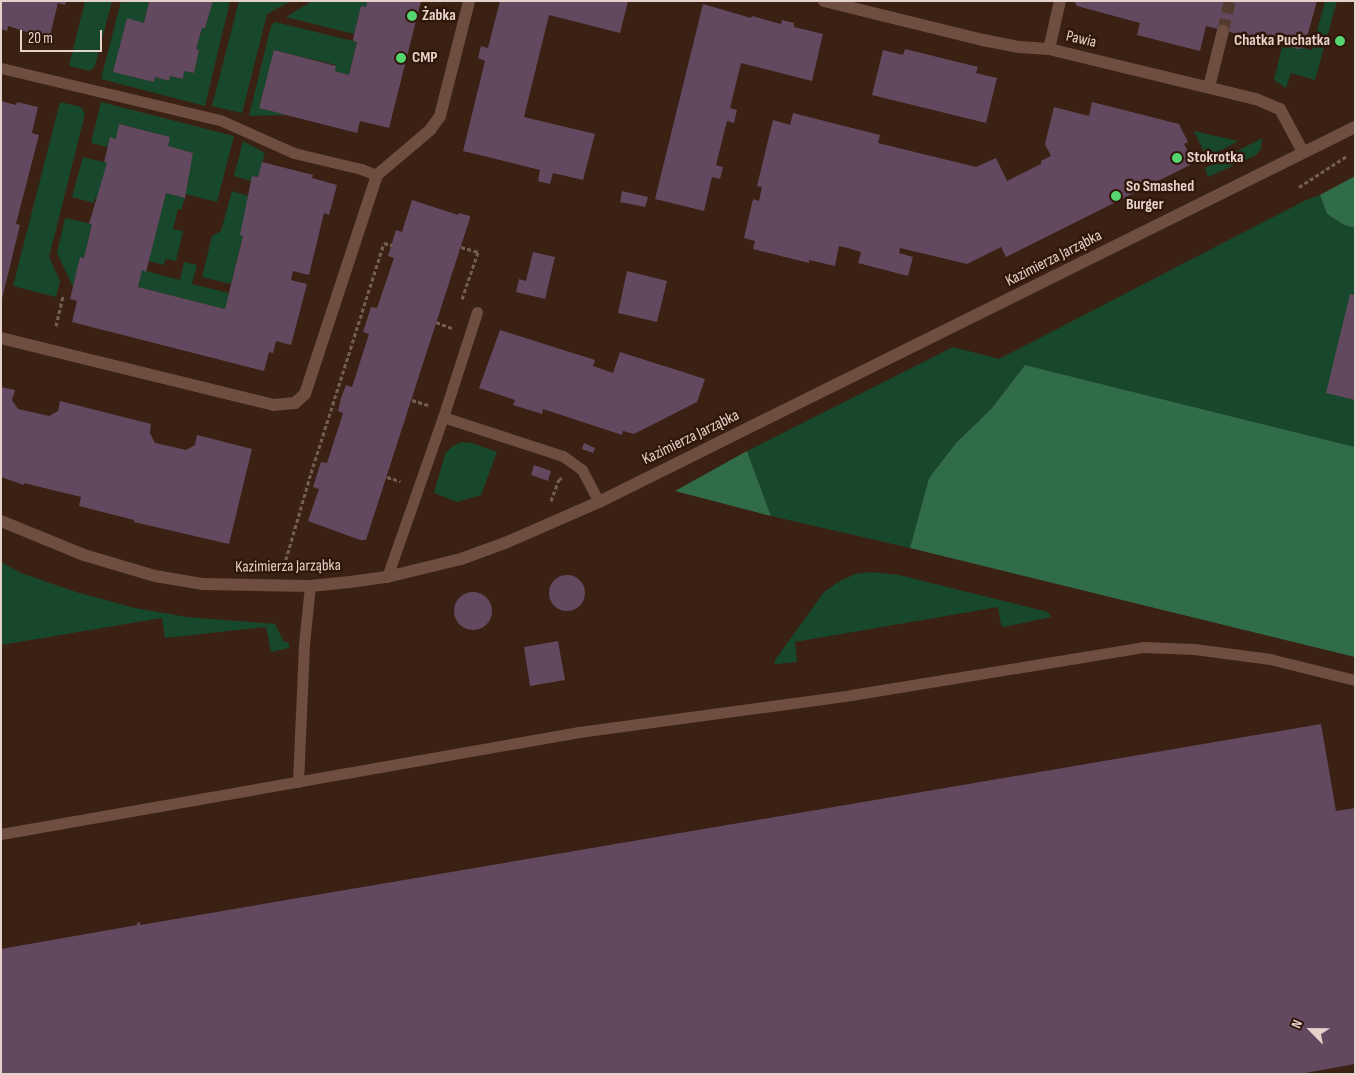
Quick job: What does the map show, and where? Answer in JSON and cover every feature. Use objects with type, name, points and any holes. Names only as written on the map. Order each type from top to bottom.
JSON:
[{"type":"street","points":[[1,338],[273,405],[295,403],[305,394],[377,175],[430,130],[440,116],[469,1]]},
{"type":"street","name":"Pawia","points":[[824,1],[983,40],[1019,47],[1049,49],[1256,99],[1280,108],[1303,152]]},
{"type":"street","points":[[1049,49],[1060,1]]},
{"type":"street","points":[[1209,87],[1223,31]]},
{"type":"street","name":"Kazimierza Jarząbka","points":[[1,520],[84,555],[155,576],[203,584],[310,586],[387,577],[470,556],[505,543],[599,502],[1355,127]]},
{"type":"lane","points":[[1,68],[220,120],[294,153],[361,169],[377,175]]},
{"type":"lane","points":[[387,577],[444,417],[477,312]]},
{"type":"lane","points":[[444,417],[564,456],[582,470],[599,502]]},
{"type":"lane","points":[[298,782],[304,644],[310,586]]},
{"type":"lane","points":[[1,834],[579,732],[851,695],[1143,648],[1194,649],[1270,659],[1355,680]]},
{"type":"path","points":[[1299,187],[1355,151]]},
{"type":"path","points":[[293,568],[284,570],[311,473],[384,243],[392,245]]},
{"type":"path","points":[[459,309],[478,252],[461,247]]},
{"type":"path","points":[[56,326],[63,296]]},
{"type":"path","points":[[360,320],[366,322]]},
{"type":"path","points":[[436,322],[453,328],[450,336]]},
{"type":"path","points":[[336,396],[342,398]]},
{"type":"path","points":[[425,414],[431,396]]},
{"type":"path","points":[[412,400],[428,405]]},
{"type":"path","points":[[549,507],[559,479],[582,470]]},
{"type":"path","points":[[311,473],[317,475]]},
{"type":"path","points":[[387,477],[403,482],[406,474]]},
{"type":"green space","points":[[85,1],[112,1],[95,66],[90,71],[69,66]]},
{"type":"green space","points":[[121,1],[149,1],[144,23],[127,19],[113,72],[154,82],[155,77],[169,81],[170,76],[182,79],[184,71],[194,73],[199,50],[196,49],[213,1],[230,1],[205,106],[101,79]]},
{"type":"green space","points":[[239,1],[291,1],[267,14],[242,113],[212,106]]},
{"type":"green space","points":[[312,1],[367,1],[366,7],[361,6],[354,34],[286,17]]},
{"type":"green space","points":[[1325,1],[1337,1],[1315,80],[1291,73],[1286,88],[1274,80],[1282,47],[1287,48],[1287,44],[1312,50]]},
{"type":"green space","points":[[275,22],[357,42],[349,75],[335,71],[336,65],[274,50],[259,108],[287,115],[249,116],[271,26]]},
{"type":"green space","points":[[60,102],[81,107],[85,114],[49,257],[60,281],[56,297],[13,286]]},
{"type":"green space","points":[[101,102],[234,136],[217,202],[185,194],[189,180],[186,179],[193,153],[168,146],[170,137],[120,124],[116,139],[110,138],[107,147],[91,143]]},
{"type":"green space","points":[[1194,131],[1238,141],[1207,158]]},
{"type":"green space","points":[[1262,138],[1261,149],[1256,155],[1208,177],[1205,168]]},
{"type":"green space","points":[[243,141],[265,153],[258,177],[253,176],[251,181],[234,176]]},
{"type":"green space","points":[[83,157],[107,163],[98,199],[95,198],[94,203],[72,197]]},
{"type":"green space","points":[[1355,176],[1355,228],[1344,225],[1327,214],[1320,195]]},
{"type":"green space","points":[[232,191],[248,196],[247,200],[249,201],[243,236],[231,284],[202,277],[212,236],[221,231]]},
{"type":"green space","points":[[166,193],[185,198],[181,210],[178,209],[173,229],[183,231],[176,261],[165,259],[164,265],[148,261]]},
{"type":"green space","points":[[1320,195],[1327,214],[1344,225],[1355,228],[1355,447],[1025,365],[992,408],[956,443],[929,478],[910,548],[771,516],[747,451],[953,347],[999,359],[1306,200]]},
{"type":"green space","points":[[65,218],[92,224],[84,258],[80,257],[73,287],[57,253]]},
{"type":"green space","points":[[184,262],[197,265],[192,284],[229,293],[225,309],[138,287],[142,270],[180,280]]},
{"type":"green space","points":[[1025,365],[1355,447],[1355,657],[910,548],[929,478],[956,443],[992,408]]},
{"type":"green space","points":[[461,442],[472,443],[497,452],[481,495],[457,502],[434,493],[445,454],[451,447]]},
{"type":"green space","points":[[747,451],[771,516],[675,491]]},
{"type":"green space","points":[[1,562],[21,573],[76,592],[135,608],[187,617],[275,624],[284,642],[289,642],[289,648],[271,652],[266,627],[165,638],[162,618],[1,645]]},
{"type":"green space","points":[[870,572],[899,575],[1048,612],[1051,617],[1004,627],[1001,625],[998,607],[795,642],[797,662],[775,664],[775,660],[824,592],[838,582],[855,574]]},
{"type":"building","points":[[1,1],[66,1],[65,5],[58,3],[49,39],[8,26],[7,31],[1,29]]},
{"type":"building","points":[[149,1],[213,1],[196,49],[199,50],[194,73],[184,71],[183,79],[170,76],[169,81],[155,77],[154,82],[113,72],[127,18],[144,23]]},
{"type":"building","points":[[367,1],[421,1],[389,128],[360,121],[357,133],[259,108],[274,50],[336,66],[335,71],[349,75],[357,42],[353,41],[354,34],[361,6],[366,7]]},
{"type":"building","points":[[500,1],[628,1],[620,33],[549,15],[524,117],[595,134],[583,180],[553,173],[550,184],[538,181],[540,170],[463,151],[485,61],[478,58],[481,46],[488,48]]},
{"type":"building","points":[[1074,1],[1317,1],[1304,48],[1298,49],[1206,26],[1200,51],[1137,35],[1140,23],[1077,6]]},
{"type":"building","points":[[703,4],[751,18],[752,16],[781,24],[782,20],[794,23],[794,27],[823,34],[812,81],[741,63],[730,108],[737,110],[734,123],[727,121],[716,165],[723,167],[720,179],[712,177],[704,211],[655,199]]},
{"type":"building","points":[[905,49],[978,67],[976,73],[997,78],[986,123],[872,95],[883,50],[903,55]]},
{"type":"building","points":[[1,101],[16,105],[17,102],[38,107],[32,133],[39,135],[16,224],[20,225],[2,299]]},
{"type":"building","points":[[1092,102],[1179,124],[1188,142],[1184,144],[1194,163],[1006,257],[1001,247],[967,264],[900,248],[899,253],[913,257],[908,276],[858,263],[861,252],[848,248],[839,246],[835,266],[809,260],[809,263],[753,249],[755,241],[744,238],[753,199],[759,201],[762,187],[757,186],[773,120],[790,125],[793,113],[880,135],[878,143],[976,167],[996,158],[1007,181],[1041,164],[1041,161],[1051,156],[1045,144],[1054,107],[1089,116]]},
{"type":"building","points":[[119,124],[170,137],[168,146],[193,153],[185,198],[166,193],[146,272],[142,270],[138,287],[225,309],[243,236],[240,235],[252,176],[258,177],[262,162],[313,175],[312,178],[337,185],[329,215],[324,213],[309,275],[293,271],[291,280],[307,284],[291,345],[276,341],[273,353],[269,352],[264,371],[72,322],[77,301],[70,299],[80,257],[84,258],[92,224],[89,224],[107,163],[104,162],[110,137],[116,139]]},
{"type":"building","points":[[622,191],[648,197],[645,207],[620,202]]},
{"type":"building","points":[[412,200],[458,215],[459,213],[470,216],[470,218],[366,540],[360,540],[308,521],[319,489],[313,487],[321,462],[327,463],[343,413],[338,411],[341,398],[346,385],[352,387],[369,334],[363,332],[371,307],[377,308],[394,258],[388,256],[396,230],[402,232]]},
{"type":"building","points":[[533,252],[555,257],[545,299],[516,292],[519,279],[526,281]]},
{"type":"building","points":[[627,271],[667,281],[657,322],[618,313]]},
{"type":"building","points":[[1350,294],[1355,295],[1355,400],[1326,393]]},
{"type":"building","points":[[500,330],[595,360],[593,366],[613,373],[620,352],[705,379],[697,402],[634,434],[623,431],[622,435],[543,409],[542,414],[513,405],[515,400],[479,388]]},
{"type":"building","points":[[1,387],[15,390],[12,400],[18,409],[49,416],[58,411],[60,401],[151,424],[150,433],[155,443],[186,450],[195,445],[197,435],[252,449],[229,544],[134,522],[134,520],[79,506],[81,497],[24,483],[24,485],[1,477]]},
{"type":"building","points":[[584,443],[595,448],[593,453],[582,449]]},
{"type":"building","points":[[534,465],[551,471],[548,481],[531,475]]},
{"type":"building","points":[[567,575],[580,580],[585,593],[580,606],[567,611],[554,606],[549,593],[554,580]]},
{"type":"building","points":[[473,592],[486,598],[492,611],[486,624],[473,630],[460,624],[454,611],[460,598]]},
{"type":"building","points":[[558,641],[565,680],[530,686],[524,647]]},
{"type":"building","points":[[1321,724],[1336,811],[1355,808],[1355,1064],[1300,1074],[1,1074],[1,949],[137,925],[140,922],[140,925]]},
{"type":"tunnel","points":[[1223,31],[1230,1]]},
{"type":"place","name":"Żabka","points":[[412,16]]},
{"type":"place","name":"Chatka Puchatka","points":[[1340,41]]},
{"type":"place","name":"CMP","points":[[401,58]]},
{"type":"place","name":"Stokrotka","points":[[1177,158]]},
{"type":"place","name":"So Smashed Burger","points":[[1116,196]]}]
